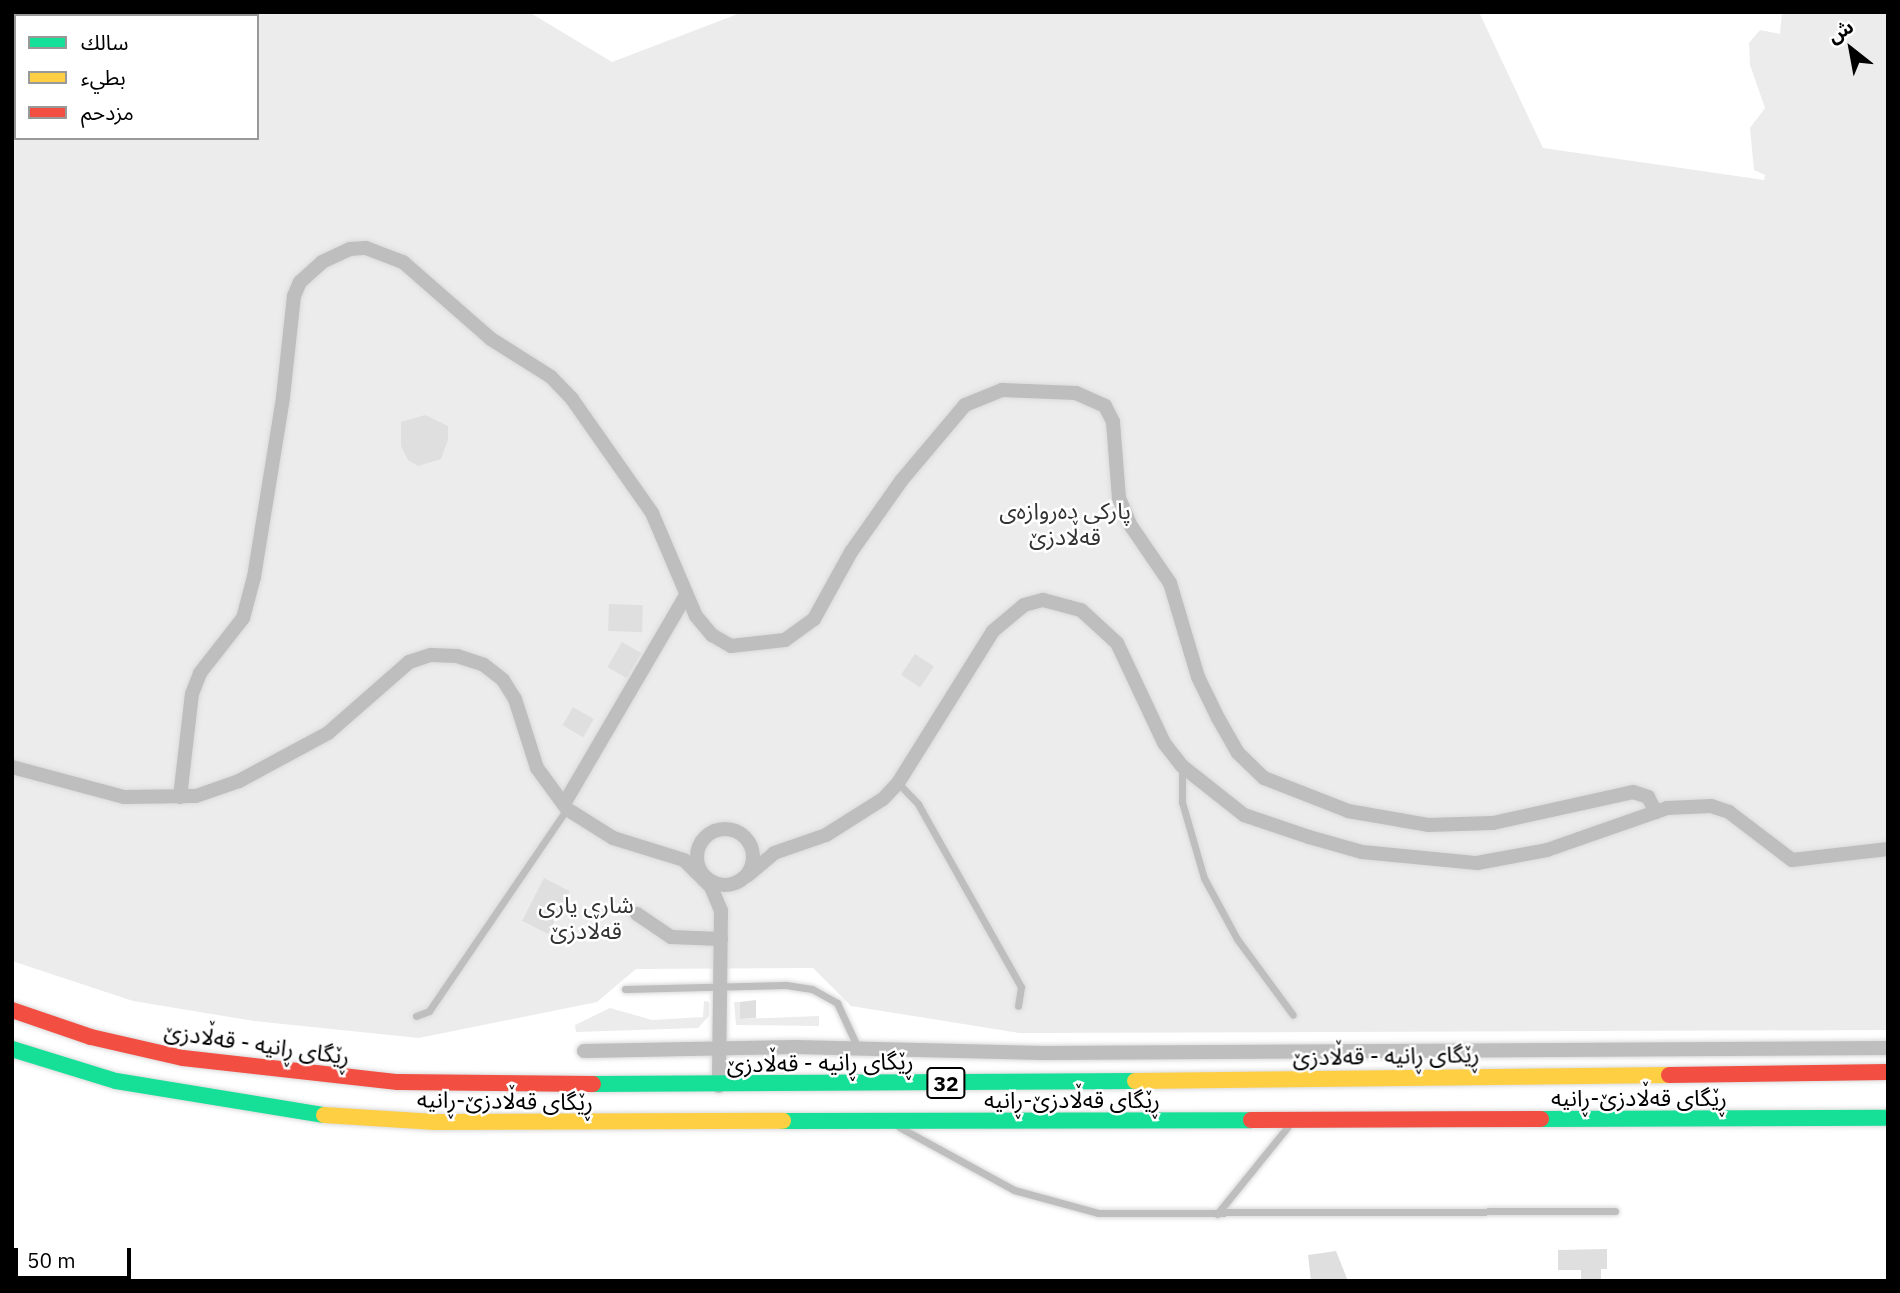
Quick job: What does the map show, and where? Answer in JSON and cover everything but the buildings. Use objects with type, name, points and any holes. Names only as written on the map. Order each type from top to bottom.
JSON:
[{"type":"main road","name":"ڕێگای ڕانیە - قەڵادزێ","points":[[12,1010],[91,1037],[150,1051],[308,1075],[398,1082],[719,1086],[1888,1072]]},
{"type":"main road","name":"ڕێگای قەڵادزێ-ڕانیە","points":[[12,1049],[153,1090],[332,1116],[448,1123],[1885,1119]]},
{"type":"street","points":[[180,797],[192,694],[200,673],[243,618],[254,577],[283,397],[294,296],[311,271],[335,255],[366,248],[403,262],[491,339],[551,377],[597,429],[643,499],[686,595],[712,635],[731,646],[785,640],[814,619],[851,552],[901,481],[965,405],[1002,390],[1076,393],[1105,405],[1113,422],[1119,498],[1130,526],[1170,583],[1198,677],[1218,718],[1238,753],[1264,778],[1348,811],[1428,825],[1493,823],[1633,792],[1648,797],[1656,812]]},
{"type":"street","points":[[565,807],[686,595]]},
{"type":"street","points":[[12,766],[124,797],[180,797],[239,781],[286,758],[328,733],[410,662],[431,655],[457,656],[484,665],[503,680],[515,699],[537,768],[565,807],[613,838],[673,855],[722,885],[743,879],[786,849],[826,835],[860,816],[898,783],[992,631],[1024,605],[1043,600],[1081,610],[1117,643],[1158,733],[1182,766],[1244,815],[1362,852],[1421,861],[1477,863],[1547,850],[1656,812],[1712,806],[1729,812],[1792,860],[1888,849]]},
{"type":"street","points":[[673,855],[702,842],[717,831],[743,835],[786,849]]},
{"type":"street","points":[[721,911],[743,879],[753,850],[743,835]]},
{"type":"street","points":[[702,842],[698,860],[721,911],[719,1086]]},
{"type":"street","points":[[637,914],[671,937],[721,939]]},
{"type":"street","points":[[584,1051],[859,1049],[1057,1053],[1888,1048]]},
{"type":"lane","points":[[1182,766],[1182,802],[1203,878],[1237,939],[1293,1015]]},
{"type":"lane","points":[[898,783],[918,804],[1021,987],[1018,1006]]},
{"type":"lane","points":[[416,1016],[429,1011],[565,807]]},
{"type":"lane","points":[[625,989],[812,989],[837,1003],[859,1049]]},
{"type":"lane","points":[[1217,1214],[1293,1121]]},
{"type":"lane","points":[[892,1123],[980,1175],[1042,1201],[1098,1213],[1615,1211]]},
{"type":"green space","name":"پارکی دەروازەی قەڵادزێ","points":[[12,12],[529,12],[612,62],[743,12],[1479,12],[1543,148],[1764,180],[1765,175],[1754,170],[1750,128],[1765,108],[1750,65],[1749,43],[1760,30],[1780,34],[1782,12],[1888,12],[1888,1030],[1019,1033],[851,1006],[813,968],[636,969],[597,1002],[419,1038],[254,1021],[133,1001],[12,961]]},
{"type":"green space","points":[[704,1001],[709,1002],[709,1016],[698,1028],[576,1032],[575,1025],[610,1008],[652,1020],[703,1017]]},
{"type":"green space","points":[[734,1002],[740,1002],[741,1019],[819,1016],[819,1026],[736,1025]]},
{"type":"traffic: fast","points":[[12,1049],[116,1081],[324,1115]]},
{"type":"traffic: fast","points":[[593,1084],[1135,1081]]},
{"type":"traffic: fast","points":[[1541,1119],[1888,1118]]},
{"type":"traffic: fast","points":[[783,1121],[1251,1120]]},
{"type":"traffic: slow","points":[[1135,1081],[1669,1075]]},
{"type":"traffic: slow","points":[[324,1115],[435,1122],[783,1121]]},
{"type":"traffic: jam","points":[[12,1010],[91,1037],[183,1058],[398,1082],[593,1084]]},
{"type":"traffic: jam","points":[[1669,1075],[1888,1072]]},
{"type":"traffic: jam","points":[[1251,1120],[1541,1119]]},
{"type":"park label","name":"شاری یاری قەڵادزێ","points":[[586,917]]}]
